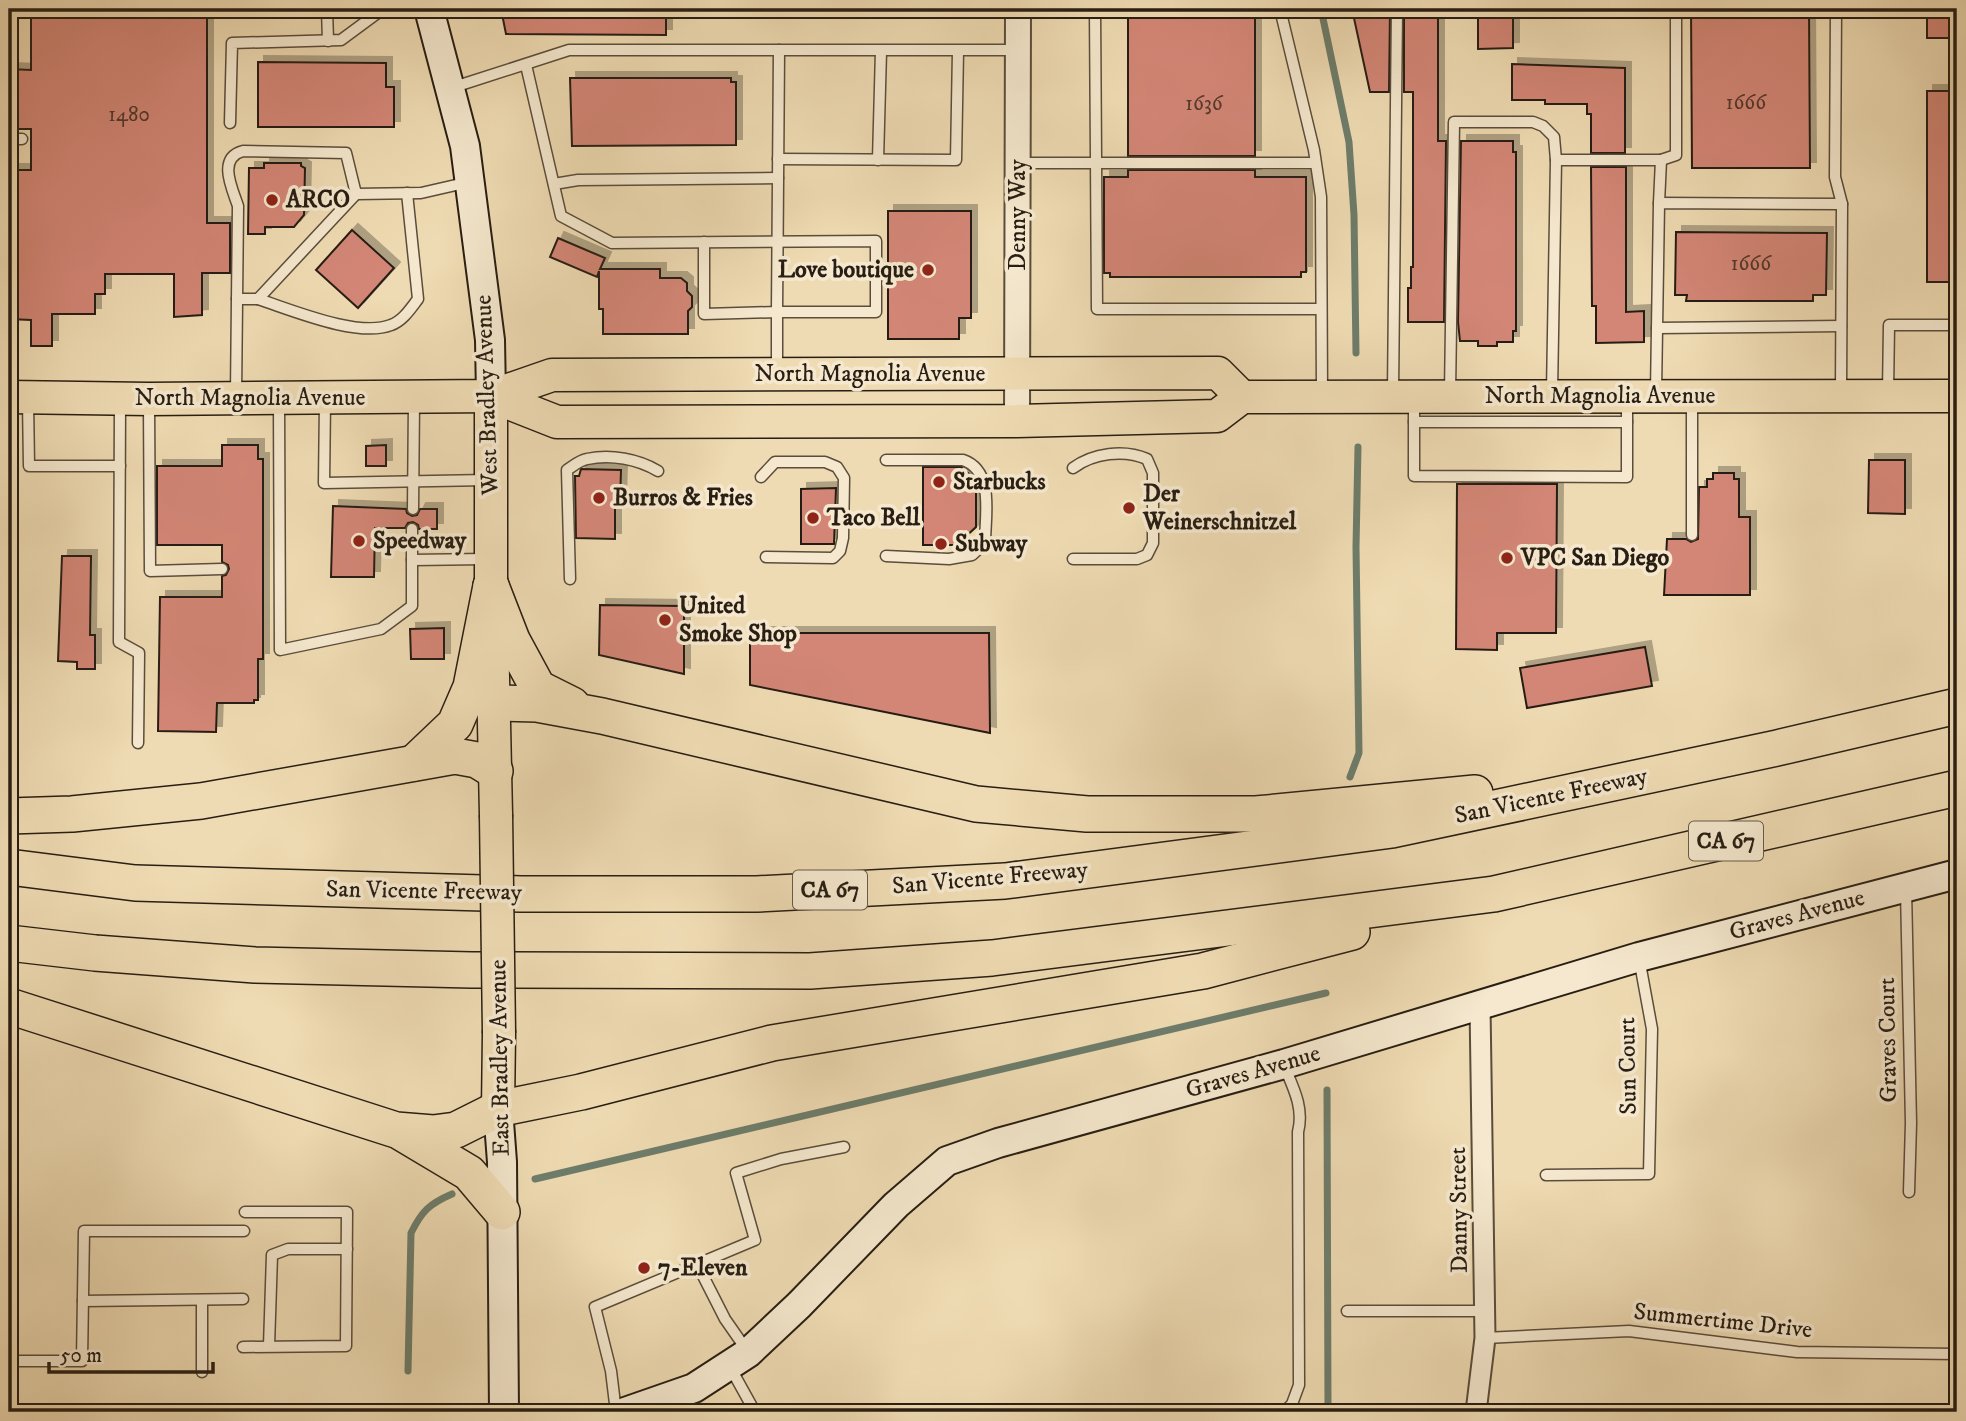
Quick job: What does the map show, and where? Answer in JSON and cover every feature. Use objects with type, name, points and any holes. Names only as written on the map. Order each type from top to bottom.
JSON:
[{"type":"highway","points":[[491,573],[512,640],[538,688],[559,701],[602,716]]},
{"type":"highway","points":[[414,764],[455,724],[471,687],[491,573]]},
{"type":"highway","points":[[493,703],[537,704],[602,716],[976,804],[1087,814],[1256,814],[1643,776]]},
{"type":"highway","name":"San Vicente Freeway","points":[[9,867],[135,883],[520,894],[757,894],[1005,881],[1392,830],[1957,706]]},
{"type":"highway","points":[[9,816],[72,814],[201,801],[455,756],[477,760],[495,771]]},
{"type":"highway","name":"CA 67","points":[[9,943],[95,953],[255,965],[472,970],[810,971],[992,958],[1494,894],[1957,788]]},
{"type":"highway","points":[[9,1006],[396,1129],[433,1133],[456,1130],[498,1109],[581,1092],[772,1043],[1203,971],[1494,894]]},
{"type":"highway","points":[[396,1129],[469,1173],[502,1212]]},
{"type":"main road","name":"West Bradley Avenue","points":[[429,9],[465,146],[490,340],[493,703]]},
{"type":"main road","name":"North Magnolia Avenue","points":[[18,397],[134,399],[491,396],[552,375],[1218,373],[1242,397]]},
{"type":"main road","name":"North Magnolia Avenue","points":[[491,396],[557,422],[1017,421],[1217,416],[1242,397],[1322,397],[1407,405],[1450,396],[1552,396],[1637,405],[1692,396],[1957,396]]},
{"type":"main road","name":"East Bradley Avenue","points":[[493,703],[504,1412]]},
{"type":"main road","name":"Graves Avenue","points":[[625,1412],[694,1388],[739,1360],[799,1305],[887,1213],[947,1161],[998,1143],[1283,1064],[1639,957],[1957,874]]},
{"type":"street","name":"Denny Way","points":[[1017,421],[1018,9]]},
{"type":"street","name":"Danny Street","points":[[1476,1412],[1485,1338],[1480,1006]]},
{"type":"lane","points":[[327,9],[328,41]]},
{"type":"lane","points":[[230,123],[232,43],[341,40],[383,9]]},
{"type":"lane","points":[[1095,9],[1097,309],[1321,310]]},
{"type":"lane","points":[[1280,9],[1321,197],[1322,397]]},
{"type":"lane","points":[[1397,9],[1407,405],[1414,476],[1627,477],[1637,405],[1657,328],[1661,160]]},
{"type":"lane","points":[[1556,160],[1661,160],[1676,155],[1676,9]]},
{"type":"lane","points":[[1836,9],[1835,177],[1842,204],[1841,396]]},
{"type":"lane","points":[[450,89],[569,50],[1018,51]]},
{"type":"lane","points":[[777,374],[779,51]]},
{"type":"lane","points":[[878,160],[881,51]]},
{"type":"lane","points":[[778,159],[956,160],[958,51]]},
{"type":"lane","points":[[526,65],[561,216],[612,243],[704,242],[876,241],[876,312],[704,314],[704,242]]},
{"type":"lane","points":[[1450,396],[1454,122],[1533,122],[1543,126],[1554,137],[1556,160],[1552,396]]},
{"type":"lane","points":[[9,139],[22,139]]},
{"type":"lane","points":[[236,398],[238,206],[228,177],[229,163],[236,153],[243,151],[346,153],[356,194]]},
{"type":"lane","points":[[1018,163],[1315,163]]},
{"type":"lane","points":[[554,184],[578,180],[778,178]]},
{"type":"lane","points":[[258,299],[356,194],[421,192],[470,182]]},
{"type":"lane","points":[[237,299],[258,299],[349,327],[389,327],[399,321],[418,299],[407,193]]},
{"type":"lane","points":[[1659,203],[1842,204]]},
{"type":"lane","points":[[1887,396],[1889,325],[1957,324]]},
{"type":"lane","points":[[1657,328],[1841,326]]},
{"type":"lane","points":[[1692,396],[1692,535]]},
{"type":"lane","points":[[18,397],[29,466],[120,466]]},
{"type":"lane","points":[[413,509],[414,397]]},
{"type":"lane","points":[[279,398],[280,650],[381,629],[412,606],[412,528]]},
{"type":"lane","points":[[325,398],[324,483],[491,480]]},
{"type":"lane","points":[[134,399],[120,466],[119,642],[139,653],[138,743]]},
{"type":"lane","points":[[134,399],[150,571],[222,569]]},
{"type":"lane","points":[[1407,405],[1637,405]]},
{"type":"lane","points":[[1073,468],[1086,458],[1101,456],[1134,453],[1147,459],[1153,472],[1153,543],[1147,555],[1137,559],[1073,559]]},
{"type":"lane","points":[[570,579],[567,470],[585,459],[621,458],[643,462],[658,471]]},
{"type":"lane","points":[[886,460],[963,460],[972,463],[985,480],[985,543],[972,555],[949,559],[886,556]]},
{"type":"lane","points":[[761,477],[775,462],[825,462],[837,467],[844,478],[841,551],[834,558],[766,557]]},
{"type":"lane","points":[[412,560],[491,573]]},
{"type":"lane","name":"Graves Court","points":[[1906,886],[1911,1123],[1909,1192]]},
{"type":"lane","name":"Sun Court","points":[[1546,1175],[1649,1174],[1652,1029],[1639,957]]},
{"type":"lane","points":[[1283,1064],[1298,1099],[1301,1122],[1298,1132],[1298,1385],[1292,1404],[1284,1412]]},
{"type":"lane","points":[[616,1412],[611,1371],[595,1307],[755,1240],[736,1173],[781,1159],[844,1147]]},
{"type":"lane","points":[[243,1347],[346,1346],[347,1212],[245,1212]]},
{"type":"lane","points":[[9,1360],[82,1361],[84,1231],[244,1231]]},
{"type":"lane","points":[[269,1346],[272,1255],[288,1249],[347,1249]]},
{"type":"lane","points":[[697,1264],[725,1319],[755,1412]]},
{"type":"lane","points":[[83,1301],[243,1299]]},
{"type":"lane","points":[[202,1300],[202,1372]]},
{"type":"lane","points":[[1347,1311],[1485,1311]]},
{"type":"lane","name":"Summertime Drive","points":[[1485,1338],[1629,1331],[1797,1352],[1957,1354]]},
{"type":"building","points":[[31,9],[207,9],[207,223],[230,223],[230,273],[202,273],[202,315],[174,317],[174,274],[105,274],[105,294],[95,294],[95,314],[52,314],[52,346],[31,346],[31,320],[9,319],[9,170],[31,170],[31,129],[9,129],[9,69],[31,70]]},
{"type":"building","points":[[501,9],[666,9],[666,35],[506,34]]},
{"type":"building","points":[[1128,9],[1253,9],[1255,156],[1128,156]]},
{"type":"building","points":[[1352,9],[1390,9],[1389,92],[1370,92]]},
{"type":"building","points":[[1404,9],[1438,9],[1438,141],[1446,141],[1444,322],[1408,322],[1408,288],[1411,288],[1413,267],[1413,92],[1404,92]]},
{"type":"building","points":[[1478,9],[1513,9],[1513,48],[1478,49]]},
{"type":"building","points":[[1691,9],[1809,9],[1810,168],[1692,168]]},
{"type":"building","points":[[1927,9],[1957,9],[1957,38],[1927,38]]},
{"type":"building","points":[[258,62],[386,63],[386,87],[394,87],[394,127],[258,127]]},
{"type":"building","points":[[1512,64],[1625,68],[1625,153],[1591,153],[1591,114],[1587,114],[1587,104],[1545,104],[1545,100],[1512,100]]},
{"type":"building","points":[[570,78],[731,78],[731,82],[736,82],[736,145],[572,146]]},
{"type":"building","points":[[1927,91],[1957,91],[1957,282],[1927,282]]},
{"type":"building","points":[[1461,141],[1513,141],[1513,152],[1516,152],[1516,331],[1513,331],[1513,342],[1497,342],[1497,346],[1478,346],[1478,341],[1460,341]]},
{"type":"building","points":[[264,163],[301,163],[305,168],[304,215],[294,227],[265,227],[265,234],[248,234],[249,168],[264,168]]},
{"type":"building","points":[[1591,167],[1626,167],[1626,312],[1644,311],[1644,342],[1596,343],[1596,306],[1592,306]]},
{"type":"building","points":[[1128,170],[1255,170],[1255,177],[1306,177],[1306,272],[1301,272],[1301,277],[1110,277],[1110,273],[1104,273],[1104,177],[1128,177]]},
{"type":"building","points":[[888,211],[971,211],[971,318],[959,318],[959,339],[888,339]]},
{"type":"building","points":[[352,230],[394,268],[358,308],[316,270]]},
{"type":"building","points":[[1676,232],[1827,233],[1826,295],[1813,295],[1813,301],[1686,301],[1687,295],[1675,295]]},
{"type":"building","points":[[558,238],[605,258],[600,269],[660,269],[660,278],[681,278],[687,283],[687,291],[692,296],[692,307],[688,311],[688,334],[603,334],[603,309],[599,309],[599,271],[597,277],[550,257]]},
{"type":"building","points":[[222,445],[258,445],[258,459],[263,459],[263,659],[258,659],[258,700],[254,700],[254,703],[217,703],[216,732],[158,731],[160,597],[222,597],[222,576],[226,575],[229,569],[228,565],[222,562],[222,545],[157,545],[157,466],[222,466]]},
{"type":"building","points":[[386,445],[386,466],[366,466],[366,446]]},
{"type":"building","points":[[1869,460],[1905,460],[1905,514],[1868,513]]},
{"type":"building","points":[[923,467],[961,467],[974,478],[976,527],[962,540],[962,545],[923,545]]},
{"type":"building","points":[[581,469],[621,470],[620,504],[615,504],[615,539],[576,538],[575,476],[579,476]]},
{"type":"building","points":[[1713,473],[1734,473],[1734,479],[1739,479],[1739,517],[1750,517],[1750,595],[1664,595],[1667,539],[1686,539],[1691,542],[1698,539],[1699,487],[1707,487],[1707,479],[1713,479]]},
{"type":"building","name":"VPC San Diego","points":[[1457,484],[1557,484],[1556,633],[1497,633],[1497,650],[1456,649]]},
{"type":"building","points":[[836,488],[834,544],[801,544],[801,489]]},
{"type":"building","points":[[333,506],[406,509],[412,516],[417,515],[420,509],[437,509],[437,529],[419,529],[413,522],[408,523],[405,528],[375,528],[374,577],[331,577]]},
{"type":"building","points":[[62,556],[91,556],[90,635],[95,635],[95,669],[77,669],[77,662],[58,661]]},
{"type":"building","points":[[600,605],[684,606],[684,674],[599,655]]},
{"type":"building","points":[[444,628],[444,659],[411,659],[410,629]]},
{"type":"building","points":[[750,633],[989,633],[990,733],[750,685]]},
{"type":"building","points":[[1645,647],[1652,686],[1527,708],[1520,668]]},
{"type":"waterway","points":[[1321,9],[1349,142],[1354,215],[1356,353]]},
{"type":"waterway","points":[[1350,777],[1359,753],[1356,547],[1358,447]]},
{"type":"waterway","points":[[535,1179],[1326,993]]},
{"type":"waterway","points":[[1327,1090],[1328,1412]]},
{"type":"waterway","points":[[408,1371],[411,1233],[427,1209],[452,1194]]},
{"type":"place","name":"ARCO","points":[[272,200]]},
{"type":"place","name":"Love boutique","points":[[928,270]]},
{"type":"place","name":"Starbucks","points":[[939,482]]},
{"type":"place","name":"Burros & Fries","points":[[599,498]]},
{"type":"place","name":"Der Weinerschnitzel","points":[[1129,508]]},
{"type":"place","name":"Taco Bell","points":[[813,518]]},
{"type":"place","name":"Speedway","points":[[359,541]]},
{"type":"place","name":"Subway","points":[[941,544]]},
{"type":"place","name":"VPC San Diego","points":[[1507,558]]},
{"type":"place","name":"United Smoke Shop","points":[[665,620]]},
{"type":"place","name":"7-Eleven","points":[[644,1268]]}]
